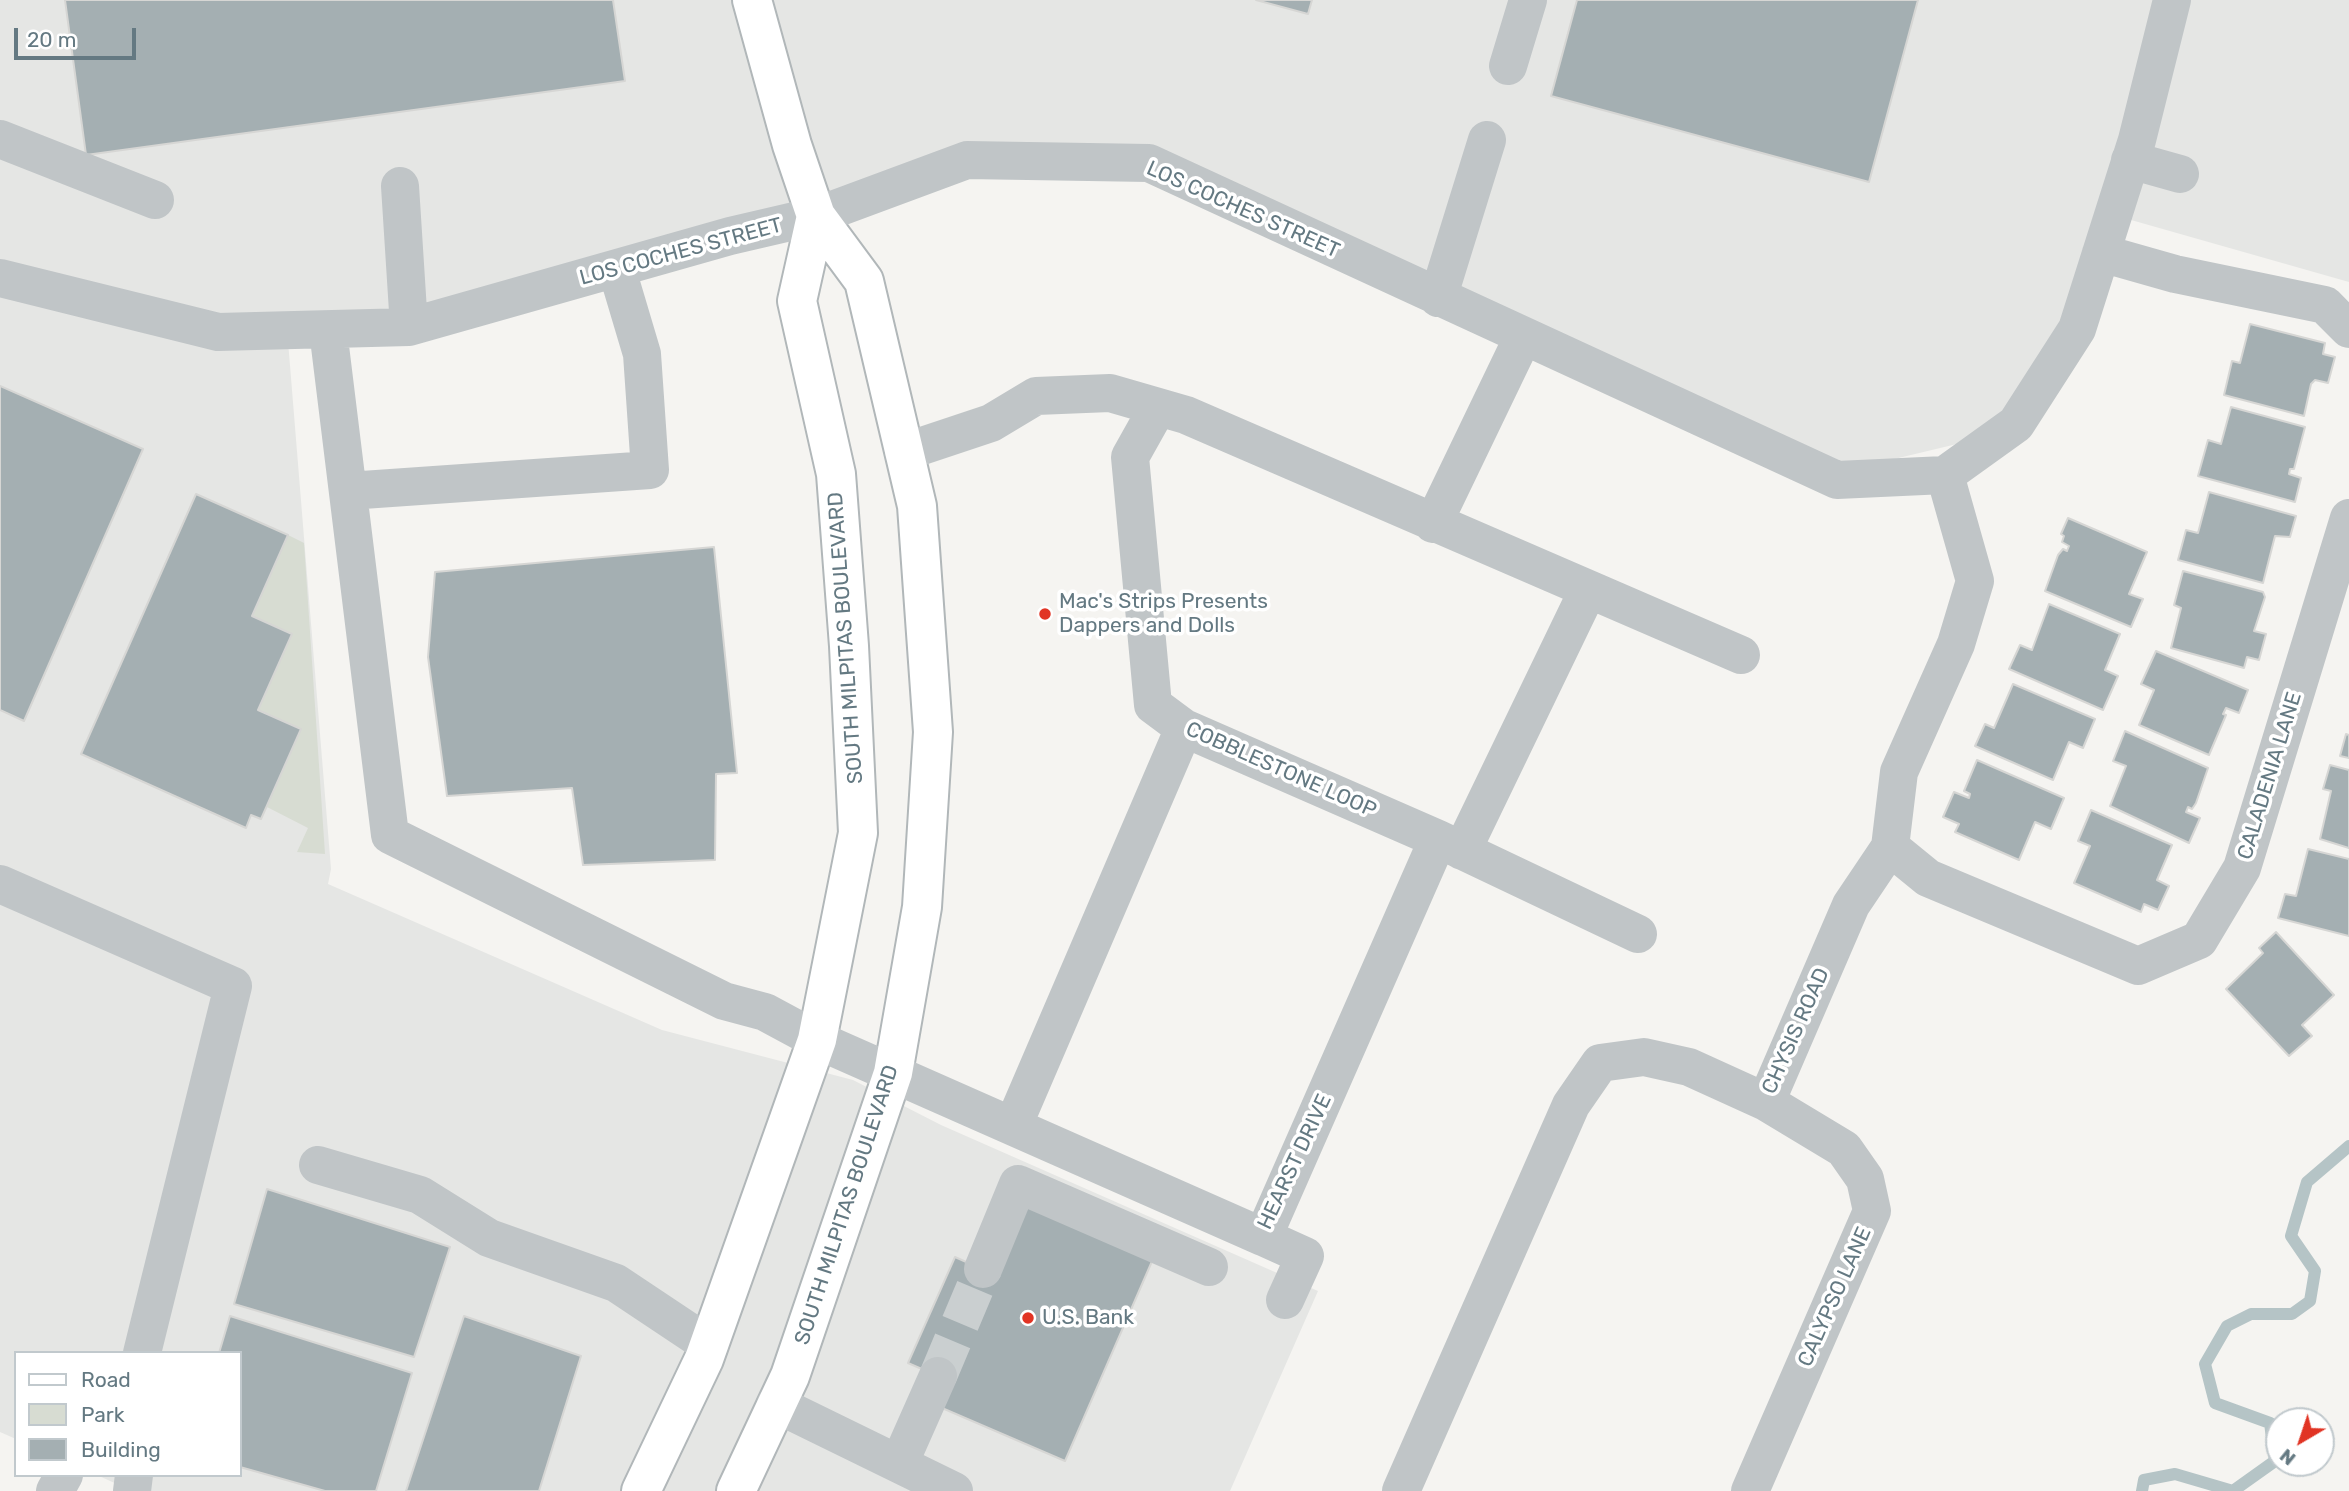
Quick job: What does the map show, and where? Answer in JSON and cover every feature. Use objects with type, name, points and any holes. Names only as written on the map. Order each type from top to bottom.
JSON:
[{"type":"main road","name":"SOUTH MILPITAS BOULEVARD","points":[[736,1491],[790,1376],[893,1073],[922,907],[933,732],[917,506],[864,281],[816,216],[792,145],[751,0]]},
{"type":"main road","name":"SOUTH MILPITAS BOULEVARD","points":[[641,1491],[709,1345],[817,1040],[858,833],[849,646],[836,474],[796,301],[816,216]]},
{"type":"street","points":[[1508,66],[1528,0]]},
{"type":"street","points":[[1945,475],[2016,424],[2077,329],[2133,150],[2172,0]]},
{"type":"street","points":[[0,139],[155,200]]},
{"type":"street","points":[[1438,298],[1488,140]]},
{"type":"street","points":[[2133,150],[2180,174]]},
{"type":"street","name":"LOS COCHES STREET","points":[[0,278],[218,332],[409,327],[730,236],[816,216],[967,160],[1149,163],[1837,480],[1945,475]]},
{"type":"street","points":[[400,186],[409,327]]},
{"type":"street","points":[[2101,253],[2175,274],[2325,305],[2349,329]]},
{"type":"street","points":[[328,330],[348,491],[650,470],[642,354],[617,270]]},
{"type":"street","points":[[1433,524],[1523,337]]},
{"type":"street","points":[[904,452],[991,423],[1037,396],[1110,393],[1186,415],[1741,655]]},
{"type":"street","name":"COBBLESTONE LOOP","points":[[1158,407],[1130,457],[1153,705],[1184,729],[1450,845],[1638,934]]},
{"type":"street","name":"CHYSIS ROAD","points":[[1401,1491],[1570,1105],[1601,1063],[1644,1057],[1689,1067],[1766,1102],[1851,905],[1890,848],[1899,772],[1956,644],[1975,580],[1945,475]]},
{"type":"street","name":"HEARST DRIVE","points":[[348,491],[390,835],[724,1001],[765,1012],[817,1040],[1263,1237],[1450,845]]},
{"type":"street","name":"CALADENIA LANE","points":[[1890,848],[1928,878],[2138,966],[2199,940],[2242,867],[2349,518]]},
{"type":"street","points":[[1450,845],[1588,590]]},
{"type":"street","points":[[1013,1126],[1184,729]]},
{"type":"street","points":[[0,884],[233,986],[142,1351]]},
{"type":"street","name":"CALYPSO LANE","points":[[1750,1491],[1872,1211],[1865,1179],[1844,1149],[1766,1102]]},
{"type":"street","points":[[318,1165],[419,1195],[489,1238],[616,1283],[709,1345]]},
{"type":"street","points":[[983,1269],[1018,1184],[1209,1267]]},
{"type":"street","points":[[1263,1237],[1306,1256],[1285,1300]]},
{"type":"street","points":[[899,1464],[938,1376]]},
{"type":"street","points":[[776,1404],[954,1491]]},
{"type":"shaded area","points":[[0,0],[2349,0],[2349,282],[2103,212],[2032,426],[1840,472],[1144,180],[961,175],[288,341],[331,869],[328,884],[662,1030],[853,1080],[941,1125],[1318,1291],[1230,1491],[132,1491],[101,1477],[242,1477],[242,1351],[14,1351],[14,1438],[0,1432]]},
{"type":"green space","points":[[288,535],[304,543],[325,854],[297,852],[308,828],[267,807],[301,730],[258,710],[292,634],[252,616]]},
{"type":"building","points":[[65,0],[613,0],[625,81],[86,155]]},
{"type":"building","points":[[1256,0],[1312,0],[1308,14]]},
{"type":"building","points":[[1577,0],[1918,0],[1869,182],[1551,96]]},
{"type":"building","points":[[2250,324],[2325,343],[2323,354],[2335,357],[2328,383],[2315,380],[2311,384],[2304,416],[2224,395],[2232,361],[2240,363]]},
{"type":"building","points":[[0,386],[143,449],[24,721],[0,710]]},
{"type":"building","points":[[2231,407],[2305,427],[2294,469],[2290,469],[2289,474],[2301,478],[2295,502],[2198,476],[2208,440],[2221,444]]},
{"type":"building","points":[[2209,492],[2296,516],[2290,537],[2275,536],[2263,583],[2178,560],[2186,530],[2198,533]]},
{"type":"building","points":[[196,494],[288,535],[252,616],[292,634],[258,710],[301,729],[261,819],[251,815],[246,828],[81,754]]},
{"type":"building","points":[[2068,518],[2147,552],[2129,594],[2143,599],[2131,627],[2045,591],[2058,555],[2063,549],[2067,551],[2069,546],[2062,542],[2064,536],[2061,534]]},
{"type":"building","points":[[714,547],[737,773],[716,774],[715,860],[583,865],[572,788],[447,796],[428,657],[435,572]]},
{"type":"building","points":[[2183,571],[2263,592],[2265,597],[2254,631],[2266,634],[2259,660],[2247,657],[2244,668],[2171,648],[2181,608],[2174,605]]},
{"type":"building","points":[[2049,604],[2120,634],[2105,670],[2118,676],[2103,710],[2009,669],[2020,645],[2032,650]]},
{"type":"building","points":[[2156,651],[2248,690],[2239,713],[2226,708],[2223,714],[2226,715],[2209,755],[2139,725],[2154,690],[2141,684]]},
{"type":"building","points":[[2013,684],[2095,719],[2083,748],[2069,742],[2053,780],[1975,746],[1985,724],[1994,728]]},
{"type":"building","points":[[2125,731],[2208,768],[2196,803],[2192,809],[2188,807],[2186,812],[2200,818],[2189,843],[2110,806],[2126,766],[2113,761]]},
{"type":"building","points":[[2346,734],[2349,735],[2349,758],[2340,756]]},
{"type":"building","points":[[1977,760],[2064,798],[2051,829],[2035,822],[2019,860],[1955,832],[1959,824],[1943,817],[1954,792],[1969,798],[1970,794],[1964,791]]},
{"type":"building","points":[[2330,765],[2349,770],[2349,848],[2320,839],[2331,791],[2323,789]]},
{"type":"building","points":[[2091,810],[2172,845],[2157,880],[2169,886],[2158,910],[2144,904],[2141,912],[2074,883],[2090,846],[2078,841]]},
{"type":"building","points":[[2308,849],[2349,859],[2349,936],[2278,918],[2285,894],[2296,896]]},
{"type":"building","points":[[2276,932],[2334,995],[2302,1025],[2312,1036],[2289,1056],[2226,989],[2263,953],[2259,948]]},
{"type":"building","points":[[267,1189],[450,1247],[414,1357],[234,1304]]},
{"type":"building","name":"U.S. Bank","points":[[1024,1202],[1153,1259],[1065,1461],[942,1408],[954,1383],[908,1363],[955,1257],[993,1274]]},
{"type":"building","points":[[230,1316],[412,1373],[376,1491],[325,1491],[242,1468],[242,1351],[220,1351]]},
{"type":"building","points":[[464,1316],[581,1356],[539,1491],[406,1491]]},
{"type":"waterway","points":[[2233,1491],[2275,1461],[2270,1423],[2215,1403],[2205,1364],[2227,1326],[2251,1314],[2292,1314],[2310,1301],[2315,1271],[2291,1236],[2307,1182],[2349,1146]]},
{"type":"waterway","points":[[2142,1491],[2144,1480],[2175,1474],[2233,1491]]},
{"type":"tunnel","points":[[938,1376],[983,1269]]},
{"type":"place","name":"Mac's Strips Presents Dappers and Dolls","points":[[1045,614]]},
{"type":"place","name":"U.S. Bank","points":[[1028,1318]]}]
